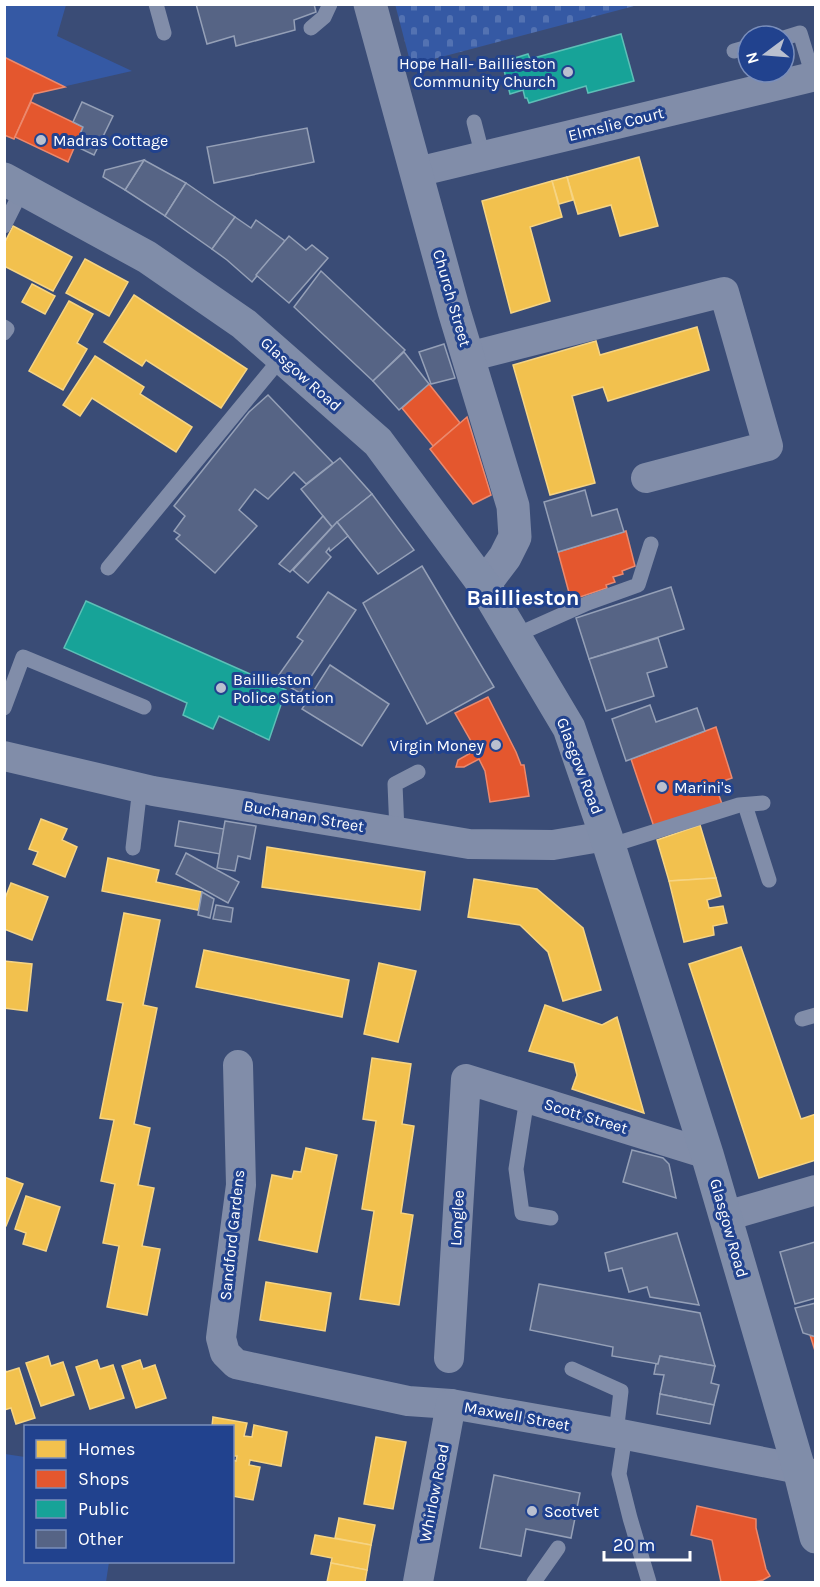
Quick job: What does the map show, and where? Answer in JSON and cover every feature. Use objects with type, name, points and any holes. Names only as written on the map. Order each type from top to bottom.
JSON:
[{"type":"main road","name":"Glasgow Road","points":[[14,184],[147,257],[244,324],[378,442],[484,585],[569,728],[608,841],[807,1473],[816,1537]]},
{"type":"street","name":"Church Street","points":[[370,4],[468,357],[513,506],[515,537],[505,557],[484,585]]},
{"type":"street","name":"Elmslie Court","points":[[417,172],[814,76]]},
{"type":"street","points":[[468,357],[724,292],[768,446],[646,478]]},
{"type":"street","name":"Buchanan Street","points":[[4,756],[140,787],[469,844],[553,845],[608,841]]},
{"type":"street","name":"Sandford Gardens","points":[[236,1364],[225,1353],[221,1338],[241,1185],[238,1065]]},
{"type":"street","name":"Scott Street","points":[[466,1079],[707,1154]]},
{"type":"street","name":"Longlee","points":[[449,1358],[466,1079]]},
{"type":"street","points":[[726,1216],[816,1191]]},
{"type":"street","name":"Maxwell Street","points":[[236,1364],[408,1401],[451,1404],[620,1434],[807,1473]]},
{"type":"street","name":"Whirlow Road","points":[[418,1582],[451,1404]]},
{"type":"lane","points":[[156,4],[164,33]]},
{"type":"lane","points":[[311,28],[324,17],[330,4]]},
{"type":"lane","points":[[796,34],[800,33],[814,76]]},
{"type":"lane","points":[[474,122],[483,157]]},
{"type":"lane","points":[[4,226],[14,184]]},
{"type":"lane","points":[[4,327],[7,329],[4,333]]},
{"type":"lane","points":[[108,568],[282,357]]},
{"type":"lane","points":[[514,636],[588,603],[638,585],[651,544]]},
{"type":"lane","points":[[4,708],[23,657],[144,707]]},
{"type":"lane","points":[[397,831],[395,784],[418,772]]},
{"type":"lane","points":[[132,848],[140,787]]},
{"type":"lane","points":[[608,841],[739,805],[763,803]]},
{"type":"lane","points":[[745,805],[769,880]]},
{"type":"lane","points":[[527,1098],[516,1169],[522,1214],[551,1218]]},
{"type":"lane","points":[[572,1369],[621,1391],[619,1474],[649,1582]]},
{"type":"lane","points":[[534,1582],[558,1548]]},
{"type":"green space","points":[[395,4],[638,4],[638,5],[411,65]]},
{"type":"green space","points":[[4,5],[66,5],[57,36],[132,71],[62,87],[5,58]]},
{"type":"green space","points":[[5,1454],[24,1457],[24,1563],[109,1563],[106,1582],[5,1582]]},
{"type":"building: Homes","points":[[639,157],[658,226],[620,236],[611,205],[578,214],[567,177]]},
{"type":"building: Homes","points":[[567,177],[573,200],[559,204],[552,181]]},
{"type":"building: Homes","points":[[552,181],[562,217],[530,227],[550,301],[511,313],[482,201]]},
{"type":"building: Homes","points":[[13,226],[72,257],[53,291],[4,266],[4,244]]},
{"type":"building: Homes","points":[[85,259],[128,282],[109,316],[66,293]]},
{"type":"building: Homes","points":[[32,284],[55,296],[45,314],[22,302]]},
{"type":"building: Homes","points":[[134,295],[247,369],[221,408],[146,360],[142,366],[104,342]]},
{"type":"building: Homes","points":[[69,301],[93,314],[77,343],[87,349],[63,390],[29,371]]},
{"type":"building: Homes","points":[[697,327],[709,370],[608,401],[603,387],[572,396],[595,483],[550,495],[513,365],[596,341],[600,355]]},
{"type":"building: Homes","points":[[95,356],[144,387],[140,394],[192,427],[176,452],[92,398],[80,416],[63,405]]},
{"type":"building: Homes","points":[[41,819],[67,829],[62,840],[77,847],[65,877],[33,864],[38,852],[29,849]]},
{"type":"building: Homes","points":[[700,825],[716,878],[669,881],[657,840]]},
{"type":"building: Homes","points":[[267,847],[425,872],[420,910],[262,887]]},
{"type":"building: Homes","points":[[108,858],[159,870],[156,882],[202,892],[198,910],[102,891]]},
{"type":"building: Homes","points":[[716,878],[721,896],[707,900],[709,908],[723,906],[727,923],[713,926],[714,935],[684,942],[669,881]]},
{"type":"building: Homes","points":[[474,879],[537,889],[583,928],[601,990],[563,1001],[548,952],[520,925],[468,917]]},
{"type":"building: Homes","points":[[11,883],[48,897],[32,940],[4,929],[4,901]]},
{"type":"building: Homes","points":[[124,913],[160,920],[143,1005],[157,1008],[134,1124],[150,1128],[138,1185],[154,1188],[142,1246],[160,1249],[147,1315],[107,1307],[119,1246],[103,1243],[115,1184],[101,1181],[114,1120],[100,1118],[123,1003],[107,1000]]},
{"type":"building: Homes","points":[[741,947],[801,1119],[816,1114],[816,1160],[759,1178],[689,964]]},
{"type":"building: Homes","points":[[204,950],[349,980],[342,1017],[196,987]]},
{"type":"building: Homes","points":[[4,961],[32,964],[27,1011],[4,1008]]},
{"type":"building: Homes","points":[[379,963],[416,971],[398,1042],[364,1034]]},
{"type":"building: Homes","points":[[545,1005],[602,1025],[617,1017],[644,1113],[572,1089],[577,1075],[574,1063],[529,1051]]},
{"type":"building: Homes","points":[[372,1058],[411,1064],[402,1124],[414,1126],[401,1213],[413,1215],[399,1305],[360,1299],[374,1211],[362,1209],[376,1121],[363,1119]]},
{"type":"building: Homes","points":[[306,1148],[337,1155],[317,1252],[259,1240],[272,1175],[292,1179],[294,1171],[301,1172]]},
{"type":"building: Homes","points":[[4,1177],[23,1184],[6,1226],[4,1226]]},
{"type":"building: Homes","points":[[26,1196],[60,1207],[46,1251],[23,1244],[26,1233],[15,1229]]},
{"type":"building: Homes","points":[[266,1282],[331,1293],[325,1331],[260,1320]]},
{"type":"building: Homes","points":[[48,1356],[51,1366],[63,1362],[74,1395],[41,1406],[26,1363]]},
{"type":"building: Homes","points":[[97,1360],[100,1369],[113,1365],[124,1398],[90,1409],[76,1367]]},
{"type":"building: Homes","points":[[140,1360],[143,1369],[155,1365],[166,1398],[136,1408],[122,1366]]},
{"type":"building: Homes","points":[[4,1366],[6,1372],[19,1368],[35,1418],[16,1424],[11,1408],[4,1410]]},
{"type":"building: Homes","points":[[213,1417],[247,1423],[244,1436],[252,1437],[254,1425],[287,1432],[281,1466],[250,1460],[249,1465],[260,1467],[253,1500],[234,1496],[234,1460],[236,1461],[237,1456],[234,1456],[234,1425],[212,1425]]},
{"type":"building: Homes","points":[[376,1437],[406,1442],[393,1509],[364,1504]]},
{"type":"building: Homes","points":[[339,1518],[375,1525],[371,1545],[335,1538]]},
{"type":"building: Homes","points":[[315,1535],[371,1545],[367,1570],[331,1563],[332,1558],[311,1554]]},
{"type":"building: Homes","points":[[331,1563],[367,1570],[365,1582],[327,1582]]},
{"type":"building: Shops","points":[[4,57],[65,87],[34,94],[14,139],[4,135]]},
{"type":"building: Shops","points":[[31,102],[83,127],[68,162],[15,137]]},
{"type":"building: Shops","points":[[429,384],[460,423],[433,446],[402,408]]},
{"type":"building: Shops","points":[[467,417],[491,495],[473,504],[430,449]]},
{"type":"building: Shops","points":[[626,531],[635,566],[613,577],[615,582],[606,585],[607,588],[571,600],[558,552]]},
{"type":"building: Shops","points":[[488,697],[521,765],[524,765],[529,796],[490,802],[485,771],[479,759],[464,767],[456,767],[458,760],[476,750],[455,713]]},
{"type":"building: Shops","points":[[716,727],[732,778],[715,784],[722,804],[654,827],[631,759]]},
{"type":"building: Shops","points":[[810,1335],[816,1337],[816,1354]]},
{"type":"building: Shops","points":[[697,1506],[756,1519],[766,1569],[770,1576],[754,1582],[721,1582],[712,1540],[691,1535]]},
{"type":"building: Public","name":"Hope Hall- Baillieston Community Church","points":[[621,34],[634,81],[588,93],[586,86],[529,103],[523,90],[510,94],[502,62],[528,54],[530,59]]},
{"type":"building: Public","points":[[86,601],[286,690],[269,740],[219,716],[213,729],[183,715],[187,703],[64,648]]},
{"type":"building: Other","points":[[196,4],[314,4],[316,12],[294,20],[295,30],[236,46],[234,36],[207,44]]},
{"type":"building: Other","points":[[82,102],[113,116],[94,155],[75,146],[83,127],[73,122]]},
{"type":"building: Other","points":[[307,128],[314,162],[214,183],[207,147]]},
{"type":"building: Other","points":[[144,160],[186,183],[165,216],[125,190]]},
{"type":"building: Other","points":[[144,160],[125,190],[103,177],[105,170]]},
{"type":"building: Other","points":[[186,183],[235,217],[212,249],[165,216]]},
{"type":"building: Other","points":[[235,217],[251,228],[256,220],[285,241],[252,282],[212,249]]},
{"type":"building: Other","points":[[289,236],[306,250],[312,245],[328,258],[289,303],[256,275]]},
{"type":"building: Other","points":[[321,271],[405,350],[373,381],[294,307]]},
{"type":"building: Other","points":[[444,344],[455,378],[431,384],[419,352]]},
{"type":"building: Other","points":[[404,352],[429,384],[399,410],[373,381]]},
{"type":"building: Other","points":[[268,395],[333,463],[306,484],[294,472],[268,499],[255,489],[239,510],[257,526],[215,573],[176,539],[180,535],[174,531],[185,516],[174,506],[249,412]]},
{"type":"building: Other","points":[[340,458],[372,494],[332,527],[301,489]]},
{"type":"building: Other","points":[[585,490],[592,516],[617,509],[624,532],[558,552],[544,502]]},
{"type":"building: Other","points":[[372,494],[414,550],[378,574],[337,522]]},
{"type":"building: Other","points":[[323,516],[332,527],[290,572],[279,564]]},
{"type":"building: Other","points":[[337,522],[348,536],[330,551],[329,548],[326,552],[331,557],[308,583],[293,570]]},
{"type":"building: Other","points":[[422,566],[494,687],[427,724],[363,603]]},
{"type":"building: Other","points":[[671,587],[684,629],[589,659],[576,618]]},
{"type":"building: Other","points":[[328,592],[356,610],[300,693],[276,679],[303,641],[297,637]]},
{"type":"building: Other","points":[[658,638],[667,667],[647,673],[654,696],[606,711],[589,659]]},
{"type":"building: Other","points":[[330,665],[389,704],[362,746],[302,709]]},
{"type":"building: Other","points":[[650,705],[656,722],[697,708],[705,731],[626,761],[612,719]]},
{"type":"building: Other","points":[[179,821],[224,829],[220,854],[175,846]]},
{"type":"building: Other","points":[[225,821],[256,826],[250,859],[238,856],[235,871],[217,868]]},
{"type":"building: Other","points":[[186,853],[239,882],[228,903],[176,874]]},
{"type":"building: Other","points":[[202,892],[214,899],[210,918],[198,915]]},
{"type":"building: Other","points":[[216,905],[233,908],[231,922],[213,919]]},
{"type":"building: Other","points":[[632,1150],[663,1158],[669,1164],[676,1198],[623,1182]]},
{"type":"building: Other","points":[[677,1233],[699,1305],[650,1297],[647,1287],[629,1292],[622,1268],[609,1271],[605,1253]]},
{"type":"building: Other","points":[[815,1242],[816,1298],[795,1304],[780,1252]]},
{"type":"building: Other","points":[[539,1284],[700,1313],[715,1366],[660,1356],[658,1364],[612,1356],[613,1347],[530,1330]]},
{"type":"building: Other","points":[[816,1303],[816,1337],[803,1333],[795,1308]]},
{"type":"building: Other","points":[[660,1356],[715,1366],[711,1383],[719,1385],[714,1405],[660,1394],[664,1375],[654,1374]]},
{"type":"building: Other","points":[[660,1394],[714,1405],[710,1424],[657,1414]]},
{"type":"building: Other","name":"Scotvet","points":[[494,1475],[580,1493],[571,1538],[526,1529],[521,1556],[480,1548]]},
{"type":"place","name":"Hope Hall- Baillieston Community Church","points":[[568,72]]},
{"type":"place","name":"Madras Cottage","points":[[41,140]]},
{"type":"place","name":"Baillieston Police Station","points":[[221,688]]},
{"type":"place","name":"Virgin Money","points":[[496,745]]},
{"type":"place","name":"Marini's","points":[[662,787]]},
{"type":"place","name":"Scotvet","points":[[532,1511]]},
{"type":"district","name":"Baillieston","points":[[523,598]]}]
